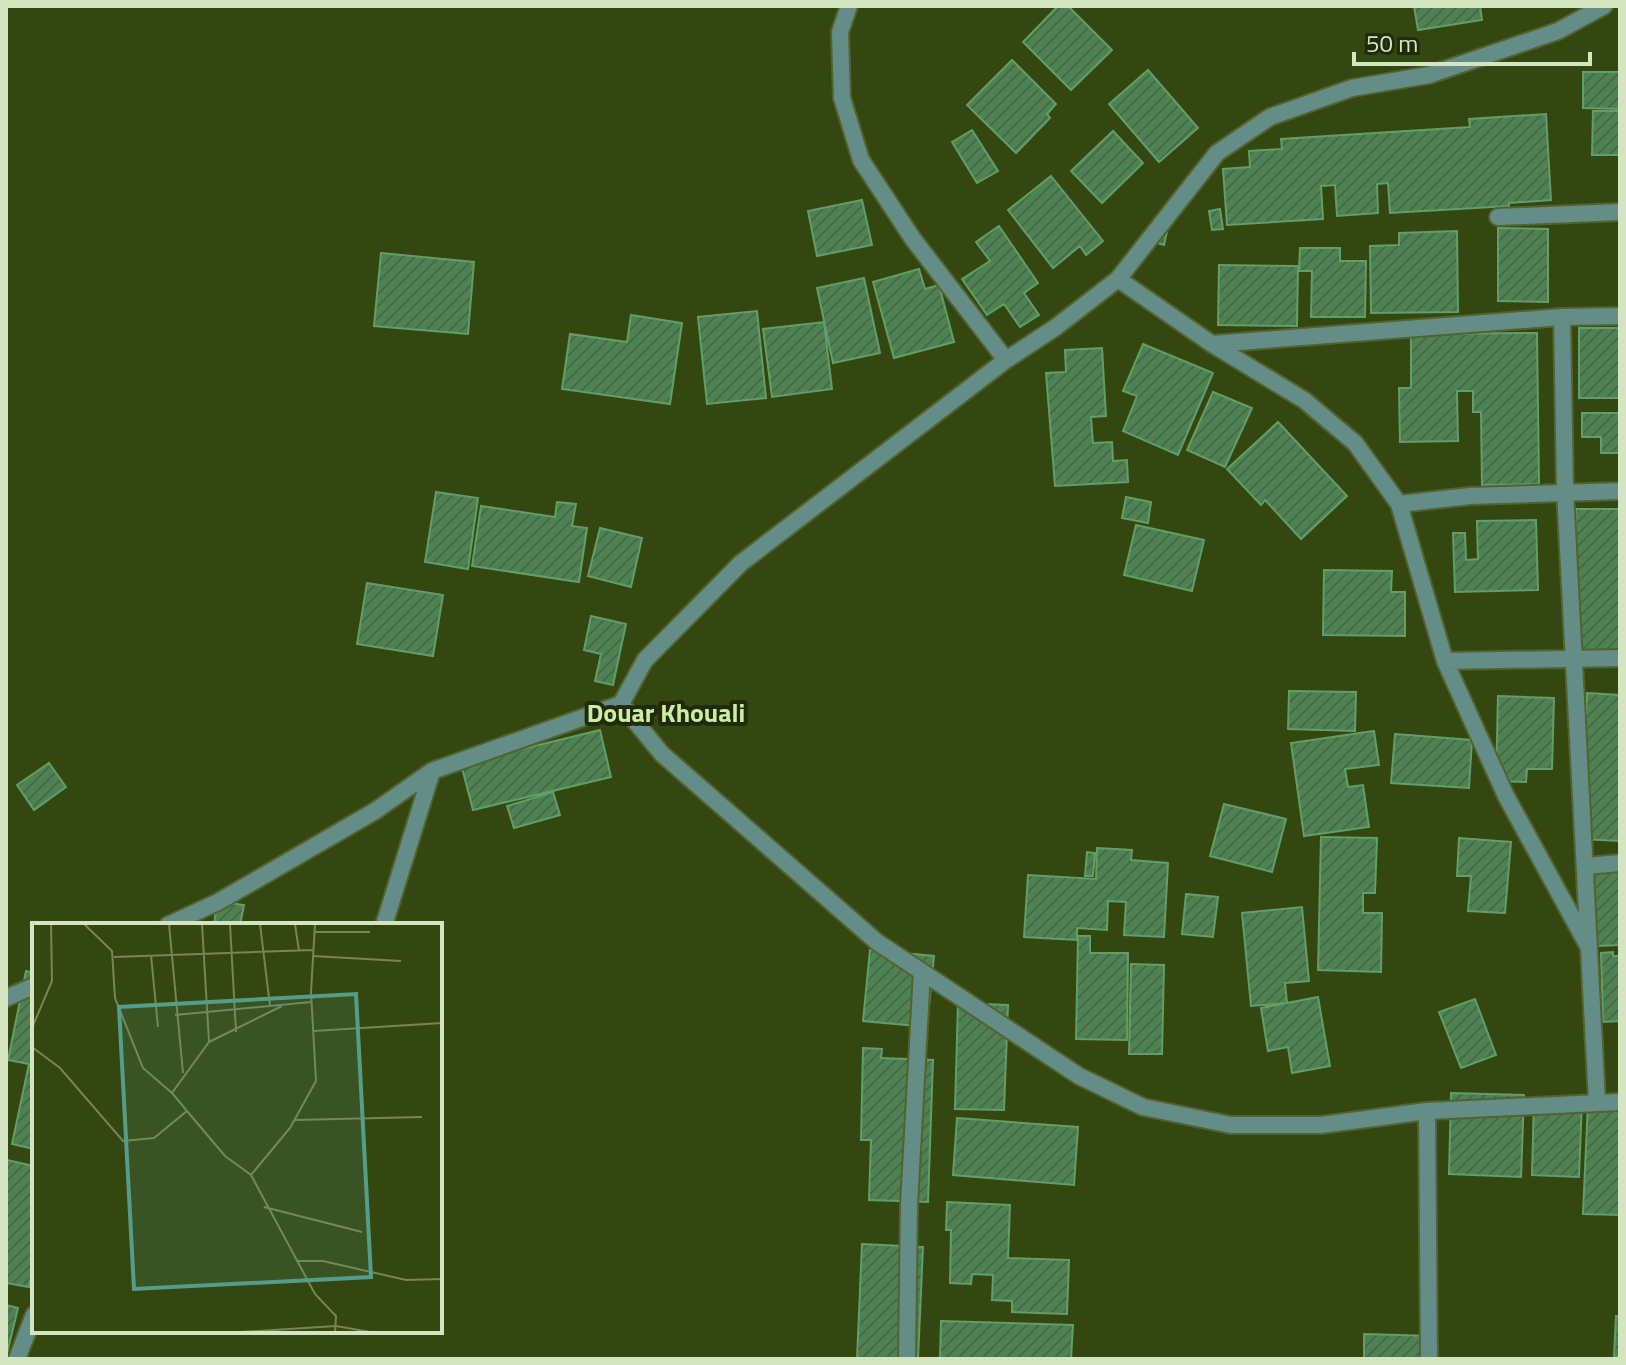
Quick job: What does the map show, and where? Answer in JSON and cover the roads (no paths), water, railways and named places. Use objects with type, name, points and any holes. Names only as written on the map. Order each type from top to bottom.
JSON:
[{"type":"street","points":[[849,6],[840,32],[842,98],[861,160],[913,239],[1006,360]]},
{"type":"street","points":[[172,923],[218,902],[375,811],[432,771],[621,704],[645,660],[741,563],[1006,360],[1056,327],[1118,279],[1217,153],[1270,117],[1352,88],[1429,75],[1558,31],[1604,6]]},
{"type":"street","points":[[1498,217],[1620,212]]},
{"type":"street","points":[[1118,279],[1212,344],[1304,400],[1355,443],[1399,504],[1445,661],[1506,796],[1590,949]]},
{"type":"street","points":[[1212,344],[1562,317],[1620,316]]},
{"type":"street","points":[[1562,317],[1572,657],[1597,1102]]},
{"type":"street","points":[[1399,504],[1470,496],[1620,491]]},
{"type":"street","points":[[1445,661],[1620,658]]},
{"type":"street","points":[[621,704],[662,754],[877,942],[1079,1076],[1143,1107],[1231,1125],[1321,1125],[1427,1111],[1620,1102]]},
{"type":"street","points":[[385,923],[432,771]]},
{"type":"street","points":[[1586,866],[1620,863]]},
{"type":"street","points":[[907,1359],[909,1204],[922,972]]},
{"type":"street","points":[[6,998],[32,987]]},
{"type":"street","points":[[1427,1111],[1429,1359]]},
{"type":"street","points":[[17,1359],[32,1320]]},
{"type":"district","name":"Douar Khouali","points":[[666,712]]}]
